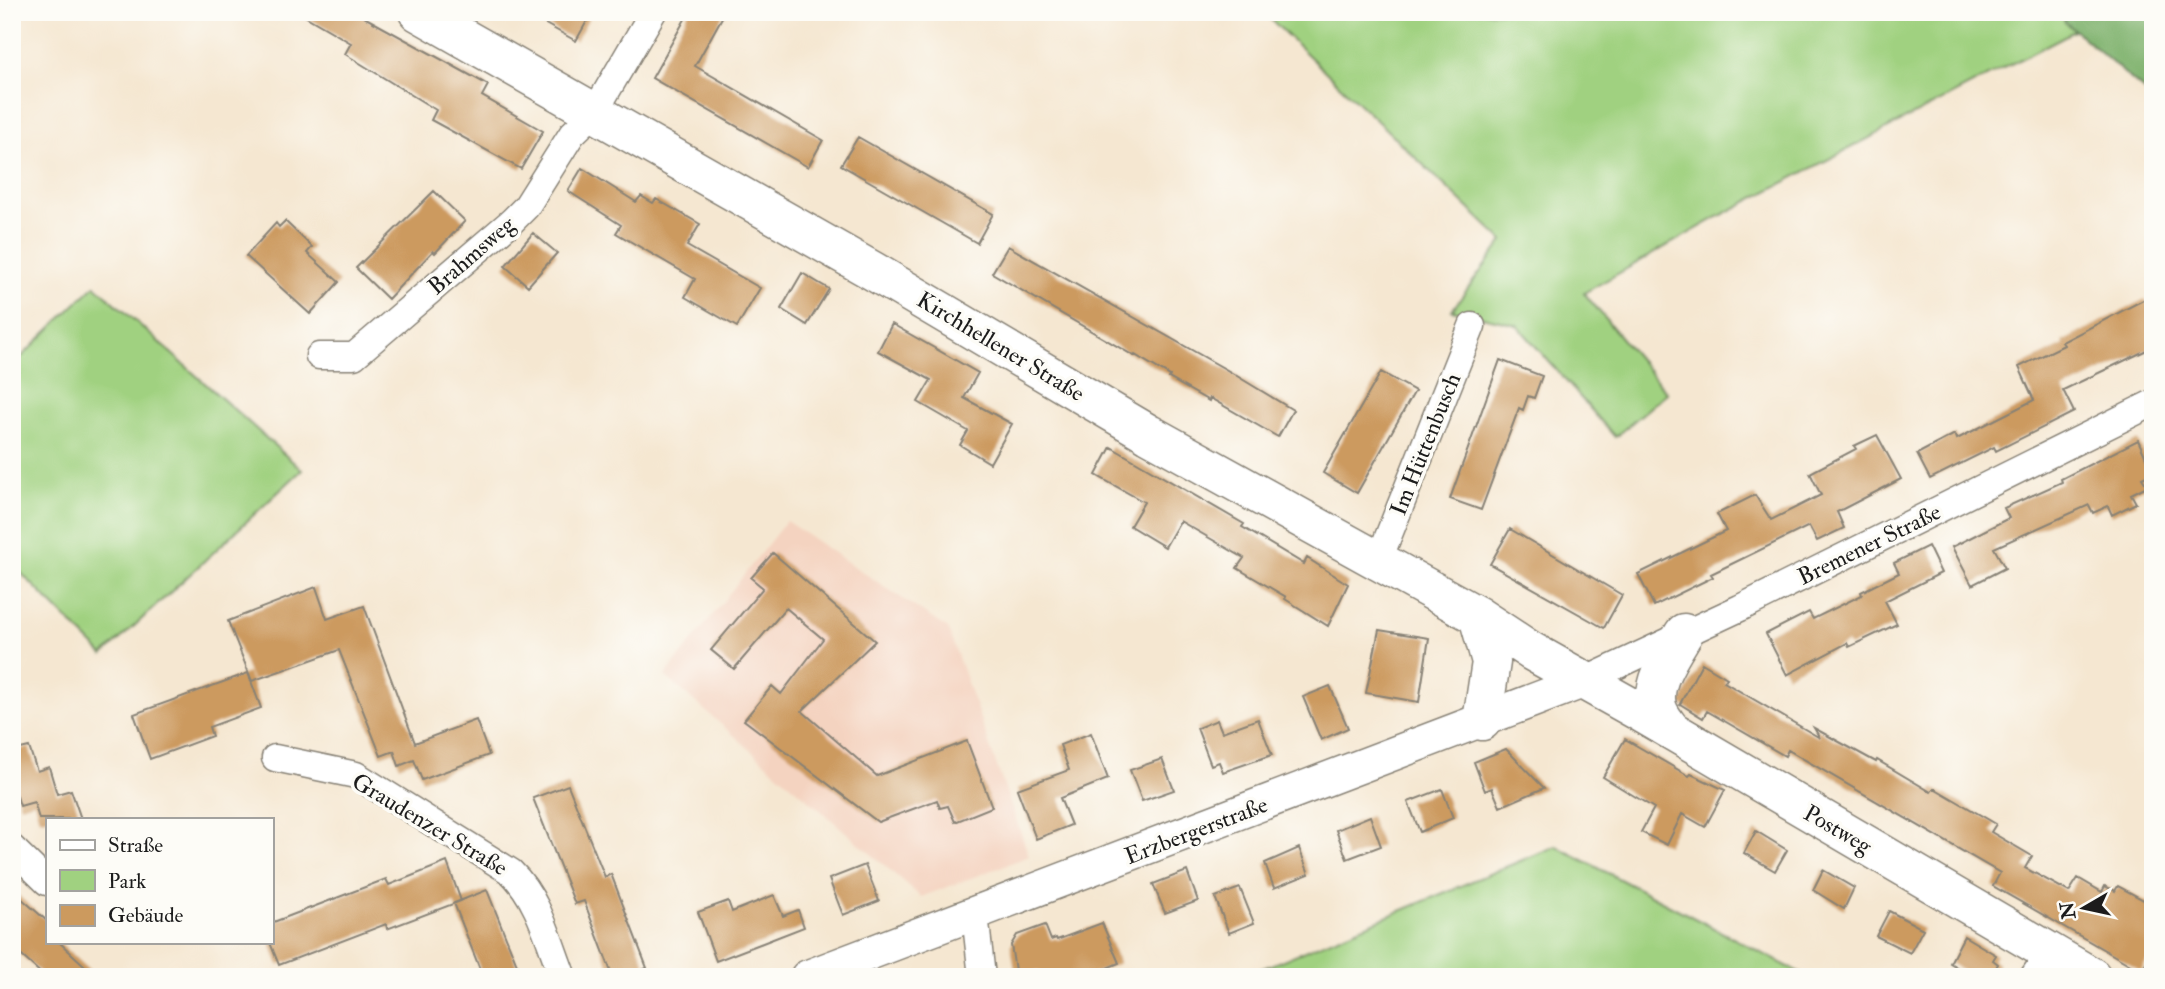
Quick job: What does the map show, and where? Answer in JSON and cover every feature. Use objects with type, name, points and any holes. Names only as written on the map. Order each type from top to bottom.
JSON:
[{"type":"main road","name":"Kirchhellener Straße","points":[[418,12],[885,278],[1149,434],[1478,616],[1531,651],[1584,681]]},
{"type":"main road","points":[[1478,616],[1491,662],[1482,721]]},
{"type":"main road","points":[[1671,730],[1658,711],[1656,690],[1684,633]]},
{"type":"main road","name":"Postweg","points":[[1584,681],[1671,730],[2041,964],[2092,977]]},
{"type":"street","name":"Brahmsweg","points":[[319,356],[354,356],[526,207],[572,134],[594,113],[653,12]]},
{"type":"street","name":"Im Hüttenbusch","points":[[1378,562],[1472,326]]},
{"type":"street","name":"Bremener Straße","points":[[1584,681],[1740,608],[2153,403]]},
{"type":"street","name":"Erzbergerstraße","points":[[807,977],[1584,681]]},
{"type":"street","name":"Graudenzer Straße","points":[[275,758],[356,775],[511,872],[524,885],[533,902],[563,977]]},
{"type":"street","points":[[12,848],[46,881]]},
{"type":"street","points":[[975,914],[982,977]]},
{"type":"shaded area","points":[[786,521],[948,629],[1029,856],[921,897],[665,676]]},
{"type":"green space","points":[[1263,12],[2061,12],[2065,22],[2076,30],[1718,217],[1584,293],[1667,393],[1615,437],[1517,325],[1452,310],[1503,241]]},
{"type":"green space","points":[[2061,12],[2153,12],[2153,98],[2065,22]]},
{"type":"green space","points":[[95,285],[302,470],[103,655],[20,572],[12,579],[12,366]]},
{"type":"green space","points":[[1556,846],[1808,977],[1242,977]]},
{"type":"building","points":[[298,12],[355,12],[488,85],[482,96],[543,131],[521,169],[431,120],[436,110],[345,54],[351,43]]},
{"type":"building","points":[[524,12],[592,12],[576,41]]},
{"type":"building","points":[[689,12],[725,12],[695,66],[823,140],[808,167],[652,78]]},
{"type":"building","points":[[858,137],[993,214],[977,243],[841,165]]},
{"type":"building","points":[[582,168],[636,202],[641,196],[653,203],[656,199],[700,224],[687,246],[760,288],[737,327],[685,297],[695,279],[616,233],[621,225],[568,191]]},
{"type":"building","points":[[434,191],[465,221],[388,299],[356,268]]},
{"type":"building","points":[[285,221],[312,247],[307,253],[339,282],[310,314],[246,256],[276,223],[279,227]]},
{"type":"building","points":[[533,233],[557,253],[528,286],[505,266]]},
{"type":"building","points":[[1008,246],[1293,410],[1278,437],[1210,398],[1209,401],[992,273]]},
{"type":"building","points":[[802,273],[829,289],[807,325],[781,309]]},
{"type":"building","points":[[2145,299],[2153,313],[2153,347],[2063,390],[2074,412],[1996,451],[1994,447],[1930,479],[1917,454],[1955,434],[1957,439],[2034,400],[2019,367]]},
{"type":"building","points":[[892,324],[978,373],[964,398],[1012,424],[990,463],[960,445],[968,431],[918,402],[931,380],[878,351]]},
{"type":"building","points":[[1500,360],[1542,376],[1534,398],[1528,396],[1523,410],[1519,408],[1481,510],[1450,499]]},
{"type":"building","points":[[1381,372],[1415,391],[1357,493],[1323,473]]},
{"type":"building","points":[[1877,435],[1901,479],[1837,512],[1844,528],[1817,541],[1809,526],[1711,574],[1713,577],[1654,606],[1638,574],[1726,531],[1717,514],[1755,495],[1771,520],[1821,495],[1810,473]]},
{"type":"building","points":[[2138,440],[2153,473],[2142,478],[2147,486],[2131,494],[2136,503],[2112,515],[2108,506],[2093,513],[2089,505],[1994,548],[2005,568],[1972,585],[1952,547],[2009,518],[2004,508],[2062,482],[2061,479]]},
{"type":"building","points":[[1111,447],[1244,524],[1242,527],[1304,564],[1307,558],[1348,584],[1328,626],[1237,568],[1244,558],[1180,521],[1165,547],[1130,526],[1144,502],[1096,475]]},
{"type":"building","points":[[1510,529],[1622,595],[1604,628],[1490,564]]},
{"type":"building","points":[[1928,546],[1941,573],[1885,601],[1897,624],[1849,647],[1847,643],[1787,675],[1766,634],[1809,612],[1813,619],[1862,595],[1861,592],[1899,573],[1894,563]]},
{"type":"building","points":[[773,553],[875,641],[802,711],[877,776],[967,741],[992,807],[955,822],[948,806],[940,808],[937,800],[878,822],[744,720],[772,686],[781,694],[823,639],[786,608],[734,669],[711,650],[763,588],[751,578]]},
{"type":"building","points":[[316,587],[327,619],[364,606],[415,743],[476,720],[489,755],[422,780],[414,760],[399,766],[394,751],[381,756],[339,650],[252,681],[228,621]]},
{"type":"building","points":[[1379,630],[1429,638],[1419,702],[1366,693]]},
{"type":"building","points":[[1702,663],[1727,678],[1724,682],[1820,738],[1814,728],[1876,762],[1877,760],[1931,792],[1934,788],[1996,824],[1991,832],[2032,856],[2025,868],[2069,892],[2078,878],[2102,892],[2105,886],[2115,891],[2118,886],[2153,905],[2153,951],[2141,971],[1993,886],[2000,873],[1788,750],[1785,756],[1707,711],[1703,718],[1680,704]]},
{"type":"building","points":[[248,673],[261,708],[209,727],[212,736],[150,759],[134,714]]},
{"type":"building","points":[[1330,686],[1348,728],[1321,740],[1303,697]]},
{"type":"building","points":[[1258,719],[1272,755],[1223,772],[1219,762],[1211,765],[1197,728],[1217,720],[1222,732]]},
{"type":"building","points":[[1091,733],[1108,779],[1060,798],[1071,825],[1036,839],[1017,789],[1069,770],[1060,745]]},
{"type":"building","points":[[1625,739],[1689,776],[1691,774],[1725,790],[1705,827],[1682,814],[1667,845],[1641,832],[1654,808],[1603,777]]},
{"type":"building","points":[[29,747],[37,771],[49,767],[57,794],[71,790],[81,818],[39,819],[34,802],[20,806],[12,780],[12,751]]},
{"type":"building","points":[[1506,749],[1544,788],[1500,807],[1492,788],[1485,791],[1474,762]]},
{"type":"building","points":[[1162,759],[1174,790],[1142,801],[1130,770]]},
{"type":"building","points":[[568,785],[605,877],[611,874],[647,968],[625,977],[613,977],[584,901],[575,904],[533,798]]},
{"type":"building","points":[[1442,789],[1453,818],[1420,832],[1408,802]]},
{"type":"building","points":[[1370,816],[1381,846],[1347,859],[1336,830]]},
{"type":"building","points":[[1756,831],[1787,850],[1775,871],[1744,853]]},
{"type":"building","points":[[1299,848],[1309,874],[1274,888],[1265,863]]},
{"type":"building","points":[[447,862],[461,901],[387,929],[386,924],[279,965],[271,945],[273,922],[386,879],[389,885]]},
{"type":"building","points":[[865,865],[879,901],[843,915],[829,879]]},
{"type":"building","points":[[1823,870],[1854,888],[1844,909],[1813,890]]},
{"type":"building","points":[[1187,871],[1198,901],[1165,913],[1153,884]]},
{"type":"building","points":[[1240,888],[1254,923],[1229,933],[1215,897]]},
{"type":"building","points":[[12,890],[46,920],[46,944],[61,944],[97,977],[45,977],[12,947]]},
{"type":"building","points":[[487,890],[522,977],[483,977],[454,903]]},
{"type":"building","points":[[774,895],[783,916],[798,910],[804,927],[716,961],[698,912],[728,901],[732,912]]},
{"type":"building","points":[[1889,911],[1923,929],[1910,953],[1876,936]]},
{"type":"building","points":[[1102,923],[1119,963],[1085,977],[1051,977],[1036,971],[1016,977],[1011,945],[1017,935],[1045,925],[1051,940],[1057,940]]},
{"type":"building","points":[[1964,936],[1996,955],[1993,960],[1998,964],[1991,977],[1973,977],[1950,963]]}]
